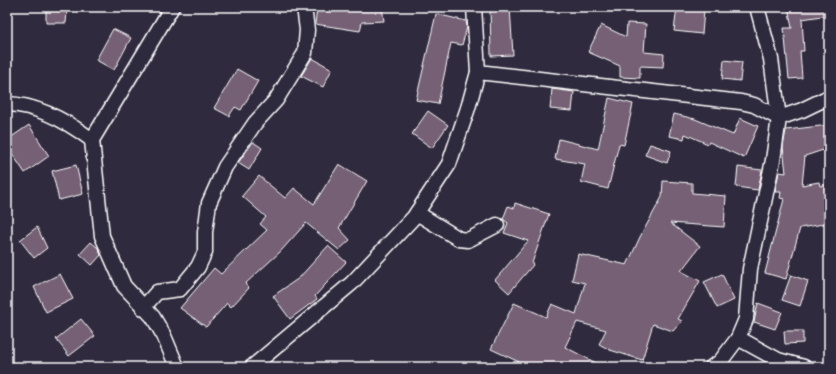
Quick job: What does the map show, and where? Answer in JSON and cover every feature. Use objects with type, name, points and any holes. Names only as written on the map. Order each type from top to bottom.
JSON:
[{"type":"street","points":[[172,7],[92,140],[102,236],[124,286],[158,324],[177,367]]},
{"type":"street","points":[[143,308],[157,292],[180,289],[198,267],[205,252],[204,232],[209,203],[215,188],[237,148],[255,123],[276,100],[305,53],[307,30],[304,7]]},
{"type":"street","points":[[252,367],[352,283],[417,213],[449,164],[468,108],[478,72],[474,7]]},
{"type":"street","points":[[712,367],[720,362],[738,338],[746,319],[750,269],[773,160],[779,118],[771,59],[757,7]]},
{"type":"street","points":[[478,72],[741,102],[754,105],[779,118],[802,110],[829,97]]},
{"type":"street","points":[[7,104],[18,104],[37,109],[73,127],[92,140]]},
{"type":"street","points":[[417,213],[459,239],[468,240],[497,225]]},
{"type":"street","points":[[738,338],[778,360],[804,367]]},
{"type":"building","points":[[317,7],[382,7],[384,21],[362,22],[360,31],[315,24]]},
{"type":"building","points":[[490,7],[510,7],[513,55],[491,56]]},
{"type":"building","points":[[677,7],[704,10],[702,34],[674,31]]},
{"type":"building","points":[[788,7],[829,7],[829,15],[802,19],[804,51],[800,51],[802,78],[789,79],[784,28],[792,28]]},
{"type":"building","points":[[46,10],[67,11],[66,23],[46,23]]},
{"type":"building","points":[[436,14],[466,21],[467,27],[462,45],[451,43],[438,104],[416,100]]},
{"type":"building","points":[[627,23],[646,24],[644,52],[664,54],[663,67],[640,66],[640,78],[620,77],[620,66],[588,52],[601,25],[626,37]]},
{"type":"building","points":[[113,29],[131,38],[114,70],[96,60]]},
{"type":"building","points":[[312,58],[332,69],[323,87],[301,76]]},
{"type":"building","points":[[724,60],[742,62],[740,81],[722,79]]},
{"type":"building","points":[[237,69],[258,81],[241,110],[235,107],[229,116],[214,108]]},
{"type":"building","points":[[552,89],[574,92],[572,111],[550,109]]},
{"type":"building","points":[[609,98],[633,104],[624,145],[619,144],[608,189],[581,182],[585,164],[555,159],[559,139],[598,149]]},
{"type":"building","points":[[428,111],[448,125],[432,148],[412,134]]},
{"type":"building","points":[[674,114],[695,119],[733,135],[740,118],[758,126],[744,158],[709,142],[708,144],[685,134],[684,139],[669,136]]},
{"type":"building","points":[[29,125],[49,156],[25,173],[7,146],[7,140]]},
{"type":"building","points":[[829,125],[829,148],[805,156],[802,185],[819,182],[820,186],[829,184],[829,199],[825,200],[829,223],[800,228],[786,279],[765,273],[784,199],[780,198],[781,192],[775,192],[779,172],[786,173],[783,147],[786,130]]},
{"type":"building","points":[[253,142],[262,148],[249,170],[238,163]]},
{"type":"building","points":[[650,144],[671,151],[667,163],[645,155]]},
{"type":"building","points":[[339,164],[367,181],[339,228],[350,240],[339,250],[306,223],[280,252],[245,284],[249,288],[231,307],[227,303],[206,327],[180,308],[214,268],[221,274],[267,230],[260,224],[266,217],[242,196],[259,176],[285,198],[294,188],[314,204]]},
{"type":"building","points":[[76,165],[83,194],[59,200],[52,171]]},
{"type":"building","points":[[738,167],[762,170],[758,190],[736,187]]},
{"type":"building","points":[[663,181],[692,183],[692,193],[726,196],[724,227],[670,223],[700,246],[681,271],[700,281],[678,319],[682,321],[673,331],[653,324],[642,360],[610,350],[599,344],[606,330],[577,322],[565,347],[604,367],[530,367],[491,349],[514,303],[546,317],[552,304],[576,314],[585,283],[572,280],[578,254],[627,265],[640,237],[662,197]]},
{"type":"building","points":[[515,203],[549,214],[532,263],[533,265],[509,293],[495,280],[528,241],[504,233],[508,223],[503,219],[508,206],[514,208]]},
{"type":"building","points":[[37,227],[47,248],[34,258],[20,240]]},
{"type":"building","points":[[91,242],[98,248],[101,255],[92,265],[80,254]]},
{"type":"building","points":[[328,246],[346,262],[315,296],[317,299],[290,319],[273,296],[299,278]]},
{"type":"building","points":[[60,274],[73,299],[46,312],[34,287]]},
{"type":"building","points":[[722,274],[734,300],[717,308],[704,282]]},
{"type":"building","points":[[791,275],[808,281],[800,306],[782,300]]},
{"type":"building","points":[[758,303],[782,312],[775,329],[754,322]]},
{"type":"building","points":[[81,319],[95,336],[69,356],[56,339]]},
{"type":"building","points":[[784,331],[803,331],[803,343],[785,344]]}]
